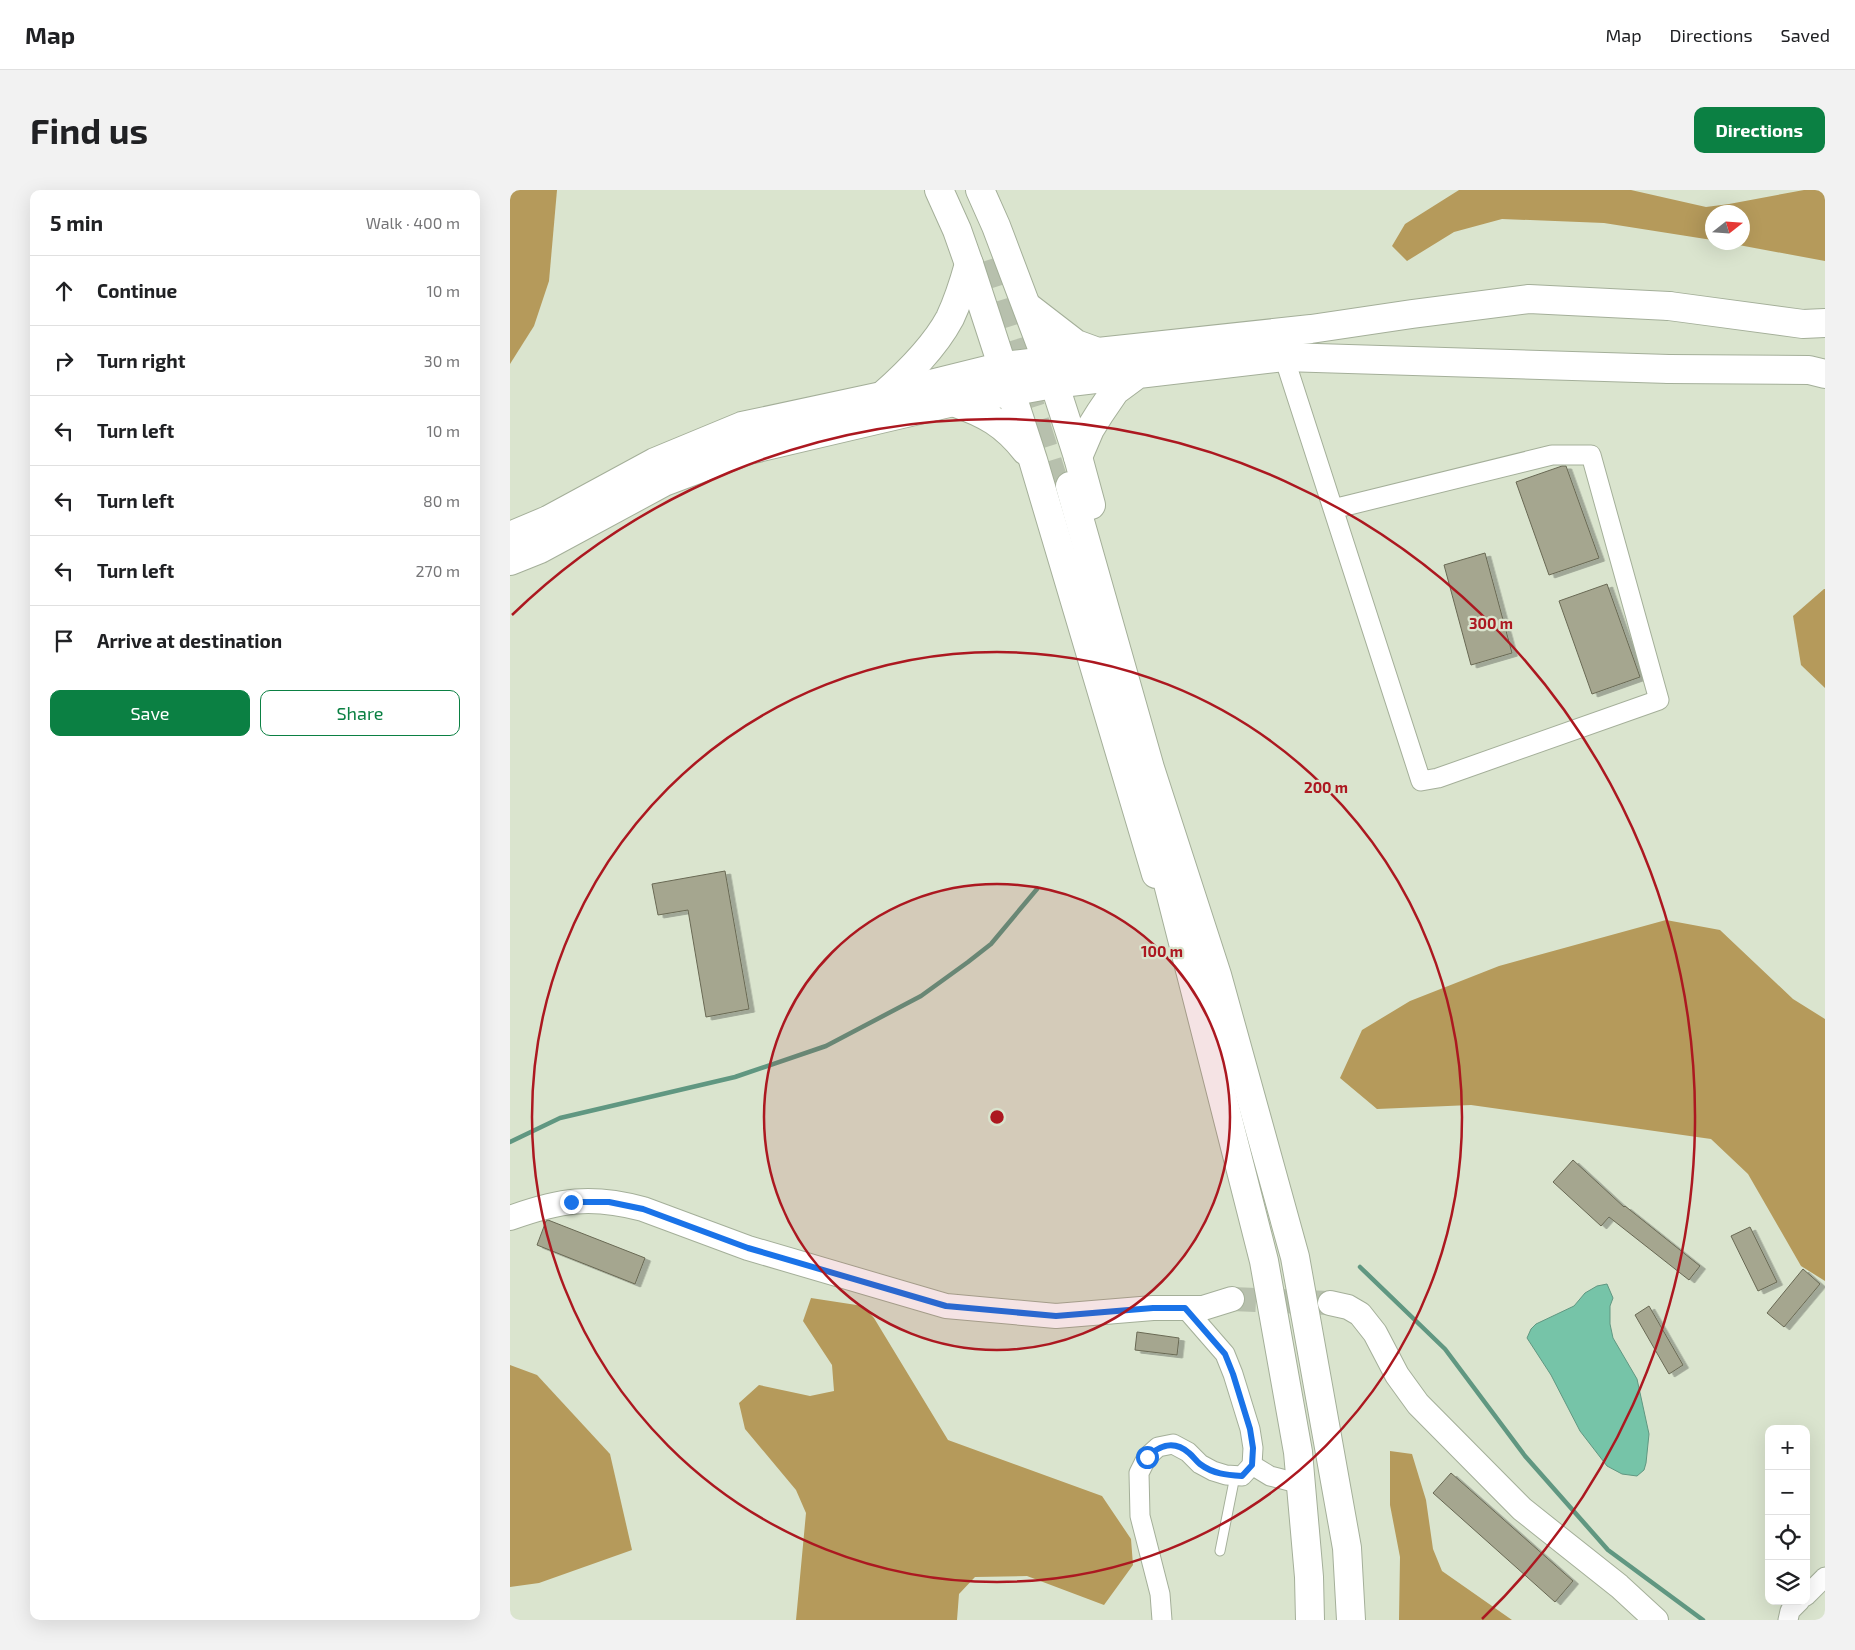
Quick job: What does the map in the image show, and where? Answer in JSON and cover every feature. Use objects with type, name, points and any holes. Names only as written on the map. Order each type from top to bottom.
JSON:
[{"type":"main road","points":[[939,190],[957,230],[983,260]]},
{"type":"main road","points":[[952,190],[983,260]]},
{"type":"main road","points":[[965,190],[983,260],[1006,379],[1033,460],[1153,866],[1204,977]]},
{"type":"main road","points":[[980,190],[1028,307],[1078,457],[1110,581],[1202,894],[1204,977],[1264,1261],[1298,1452],[1309,1577],[1310,1620]]},
{"type":"main road","points":[[882,396],[906,374],[931,345],[949,319],[961,290],[983,260]]},
{"type":"main road","points":[[1050,373],[1098,352],[1312,328],[1529,299],[1670,306],[1818,327]]},
{"type":"main road","points":[[1028,307],[1076,344],[1098,352]]},
{"type":"main road","points":[[510,536],[548,520],[655,462],[742,426],[882,396],[1050,373],[1138,374],[1284,357],[1668,369],[1809,370],[1825,374]]},
{"type":"main road","points":[[1078,457],[1090,429],[1100,412],[1116,391],[1138,374]]},
{"type":"main road","points":[[510,562],[540,549],[664,482],[749,450],[952,402],[1006,379]]},
{"type":"main road","points":[[952,402],[971,408],[991,418],[1012,434],[1033,460]]},
{"type":"main road","points":[[1064,490],[1136,758],[1204,977],[1295,1257],[1347,1548],[1351,1620]]},
{"type":"street","points":[[1284,357],[1332,509],[1421,781],[1438,778],[1660,700],[1591,456],[1552,455],[1332,509]]},
{"type":"street","points":[[510,1218],[549,1205],[571,1202],[592,1201],[626,1205],[651,1212],[748,1248],[946,1306],[1056,1316],[1153,1308],[1203,1308],[1232,1298]]},
{"type":"street","points":[[1330,1303],[1348,1308],[1360,1314],[1375,1333],[1397,1375],[1418,1404],[1522,1509],[1618,1586],[1656,1620]]},
{"type":"street","points":[[1162,1620],[1160,1594],[1140,1516],[1139,1473],[1147,1457],[1158,1447],[1173,1444],[1188,1452],[1200,1464],[1226,1476],[1242,1476],[1252,1465],[1253,1448],[1250,1429],[1228,1361],[1225,1354],[1185,1308]]},
{"type":"street","points":[[1252,1465],[1270,1476],[1301,1484]]},
{"type":"street","points":[[1810,1592],[1825,1577]]},
{"type":"street","points":[[1788,1620],[1790,1611],[1796,1605]]},
{"type":"lane","points":[[1220,1550],[1236,1476]]},
{"type":"shaded area","points":[[510,190],[557,190],[549,281],[534,326],[510,364]]},
{"type":"shaded area","points":[[1459,190],[1631,190],[1705,207],[1705,239],[1604,223],[1502,219],[1454,232],[1407,261],[1392,246],[1405,224]]},
{"type":"shaded area","points":[[1804,190],[1825,190],[1825,261],[1750,247],[1750,205],[1721,205]]},
{"type":"shaded area","points":[[1824,589],[1825,688],[1801,665],[1793,616]]},
{"type":"shaded area","points":[[1666,920],[1720,930],[1793,999],[1825,1019],[1825,1281],[1801,1266],[1748,1174],[1711,1139],[1471,1105],[1377,1109],[1340,1078],[1362,1030],[1410,1001],[1499,966]]},
{"type":"shaded area","points":[[1607,1284],[1613,1298],[1610,1306],[1610,1324],[1613,1338],[1637,1379],[1649,1434],[1644,1470],[1637,1476],[1622,1474],[1607,1466],[1580,1431],[1551,1375],[1527,1338],[1531,1329],[1536,1324],[1574,1306],[1585,1293],[1597,1286]]},
{"type":"shaded area","points":[[811,1298],[863,1306],[874,1318],[948,1440],[1102,1496],[1131,1539],[1133,1565],[1104,1605],[1027,1576],[975,1577],[959,1594],[957,1620],[796,1620],[806,1513],[796,1490],[745,1429],[739,1403],[759,1385],[810,1396],[834,1391],[832,1365],[803,1321]]},
{"type":"shaded area","points":[[510,1365],[537,1375],[610,1454],[632,1550],[539,1583],[510,1587]]},
{"type":"shaded area","points":[[1390,1451],[1412,1454],[1426,1500],[1433,1549],[1442,1571],[1512,1620],[1399,1620],[1400,1557],[1390,1505]]},
{"type":"building","points":[[1566,466],[1599,558],[1549,575],[1516,482]]},
{"type":"building","points":[[1485,553],[1512,653],[1471,665],[1444,565]]},
{"type":"building","points":[[1607,584],[1640,677],[1592,694],[1559,601]]},
{"type":"building","points":[[725,871],[749,1009],[706,1017],[688,910],[658,915],[652,884]]},
{"type":"building","points":[[1573,1160],[1624,1207],[1700,1266],[1689,1280],[1609,1217],[1601,1226],[1553,1182]]},
{"type":"building","points":[[548,1220],[645,1258],[635,1284],[537,1245]]},
{"type":"building","points":[[1750,1227],[1777,1282],[1758,1291],[1731,1236]]},
{"type":"building","points":[[1803,1269],[1820,1284],[1784,1327],[1767,1313]]},
{"type":"building","points":[[1649,1306],[1683,1365],[1669,1374],[1635,1315]]},
{"type":"building","points":[[1137,1332],[1179,1338],[1177,1355],[1135,1350]]},
{"type":"building","points":[[1451,1473],[1573,1581],[1555,1602],[1433,1493]]},
{"type":"waterway","points":[[510,1142],[560,1118],[735,1077],[826,1046],[921,996],[968,962],[991,944],[1037,889]]},
{"type":"waterway","points":[[1360,1267],[1445,1349],[1525,1456],[1608,1550],[1703,1620]]},
{"type":"tunnel","points":[[985,261],[1058,494]]},
{"type":"tunnel","points":[[1232,1299],[1330,1303]]},
{"type":"route","points":[[571,1202],[609,1202],[643,1209],[748,1248],[946,1306],[1056,1316],[1153,1308],[1185,1308],[1225,1354],[1250,1429],[1253,1448],[1252,1465],[1242,1476],[1226,1476],[1200,1464],[1188,1452],[1173,1444],[1158,1447],[1147,1457]]}]
